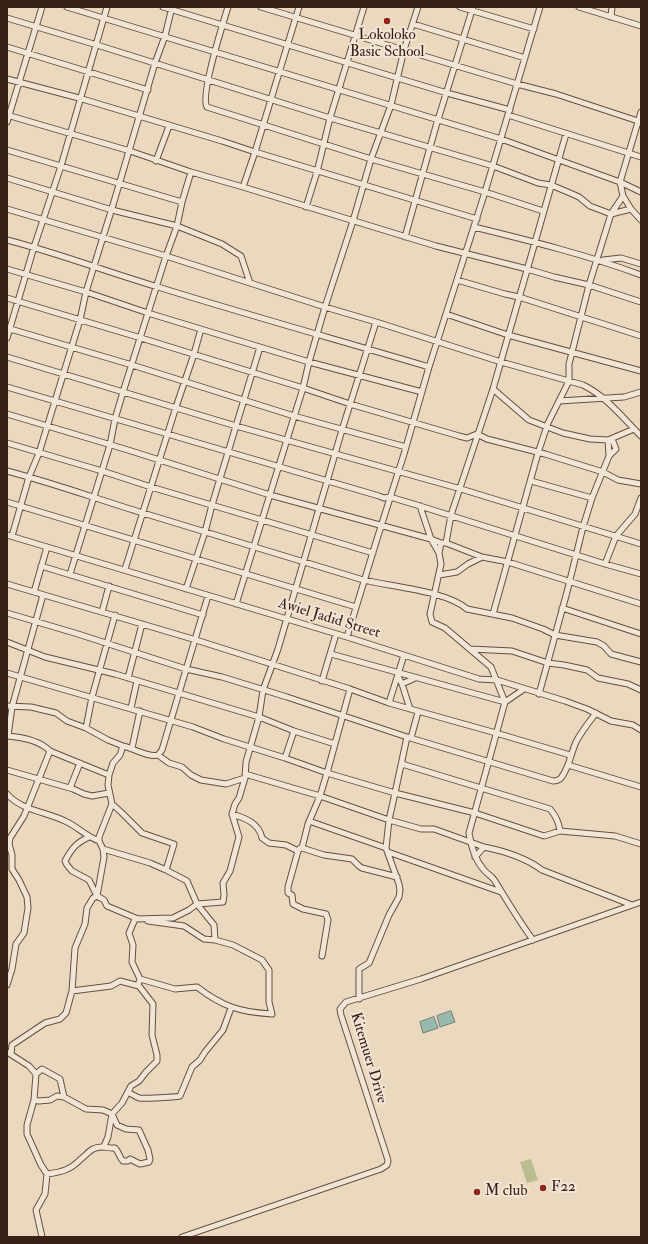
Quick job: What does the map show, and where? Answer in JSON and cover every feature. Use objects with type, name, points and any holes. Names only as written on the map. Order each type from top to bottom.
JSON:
[{"type":"street","points":[[7,122],[42,7]]},
{"type":"street","points":[[67,7],[501,139],[620,182],[641,192]]},
{"type":"street","points":[[7,338],[8,329],[19,302],[25,275],[61,166],[107,7]]},
{"type":"street","points":[[164,7],[172,8],[222,25],[447,93],[509,113],[566,134],[641,157]]},
{"type":"street","points":[[228,7],[207,79],[205,99],[205,105],[207,107],[543,211]]},
{"type":"street","points":[[261,7],[517,84],[556,94],[640,121]]},
{"type":"street","points":[[243,187],[299,7]]},
{"type":"street","points":[[236,604],[303,388],[316,335],[364,186],[371,158],[391,105],[404,50],[418,7]]},
{"type":"street","points":[[460,7],[473,9],[534,30]]},
{"type":"street","points":[[347,637],[414,422],[429,367],[477,219],[540,7]]},
{"type":"street","points":[[580,7],[641,26]]},
{"type":"street","points":[[611,17],[612,7]]},
{"type":"street","points":[[9,535],[55,402],[80,320],[86,292],[130,151],[155,63],[165,36],[172,8]]},
{"type":"street","points":[[306,207],[317,172],[330,118],[346,63],[356,36],[362,8]]},
{"type":"street","points":[[405,237],[430,147],[473,9]]},
{"type":"street","points":[[7,18],[97,44],[330,118],[382,132],[493,166],[538,183],[551,185],[579,197],[590,206],[611,214],[631,209]]},
{"type":"street","points":[[413,24],[525,58]]},
{"type":"street","points":[[7,47],[148,90]]},
{"type":"street","points":[[7,79],[80,98],[222,141],[317,172],[477,219]]},
{"type":"street","points":[[641,112],[640,121],[620,182],[623,196],[631,209],[641,220]]},
{"type":"street","points":[[8,116],[130,151],[191,172],[405,237],[527,269],[554,278],[589,285],[641,302]]},
{"type":"street","points":[[156,161],[169,126]]},
{"type":"street","points":[[439,553],[444,543],[451,515],[461,489],[477,434],[493,389],[566,134]]},
{"type":"street","points":[[7,150],[182,202]]},
{"type":"street","points":[[70,574],[110,445],[115,419],[156,287],[177,226],[191,172]]},
{"type":"street","points":[[7,178],[112,210],[177,226],[222,244],[240,256],[250,283]]},
{"type":"street","points":[[493,614],[538,453],[547,427],[569,381],[569,364],[589,285],[599,260],[611,214],[623,196]]},
{"type":"street","points":[[7,209],[103,236],[325,307],[438,341],[500,362],[569,381],[592,390],[603,398],[641,436]]},
{"type":"street","points":[[474,227],[536,242],[599,260],[641,275]]},
{"type":"street","points":[[7,240],[34,247],[156,287],[429,367]]},
{"type":"street","points":[[599,260],[621,258],[641,264]]},
{"type":"street","points":[[7,269],[86,292],[148,313],[309,362],[422,392]]},
{"type":"street","points":[[457,280],[519,297],[641,336]]},
{"type":"street","points":[[7,298],[194,354],[350,404],[468,438],[477,434]]},
{"type":"street","points":[[446,314],[508,335],[641,372]]},
{"type":"street","points":[[135,919],[173,918],[197,904],[223,902],[223,883],[230,870],[240,837],[232,814],[235,804],[239,798],[245,776],[246,762],[259,717],[263,690],[274,665],[335,453],[376,322]]},
{"type":"street","points":[[8,329],[132,365],[294,416],[406,447]]},
{"type":"street","points":[[125,569],[201,329]]},
{"type":"street","points":[[186,589],[197,559],[260,347]]},
{"type":"street","points":[[7,357],[236,426],[461,489],[641,544]]},
{"type":"street","points":[[7,387],[384,498],[390,497],[641,574]]},
{"type":"street","points":[[493,389],[529,420],[563,433],[590,439],[610,439],[634,429]]},
{"type":"street","points":[[559,401],[624,397],[641,392]]},
{"type":"street","points":[[7,414],[270,495],[431,539],[482,557],[508,562],[641,604]]},
{"type":"street","points":[[477,434],[487,439],[603,472],[618,480],[641,484]]},
{"type":"street","points":[[539,694],[575,555],[592,498],[609,456],[616,449],[610,439]]},
{"type":"street","points":[[7,443],[102,470],[151,487],[373,553]]},
{"type":"street","points":[[7,471],[364,580],[434,594],[447,598],[472,610],[522,621],[543,629],[555,636],[597,642],[604,646],[611,654],[641,662]]},
{"type":"street","points":[[531,480],[592,498]]},
{"type":"street","points":[[605,564],[616,536],[635,514],[641,498]]},
{"type":"street","points":[[7,502],[356,607]]},
{"type":"street","points":[[420,506],[431,539],[439,553],[441,564],[430,614],[432,622],[445,628],[491,667],[504,702],[469,833],[470,842],[484,871],[494,879],[532,940]]},
{"type":"street","name":"Awiel Jadid Street","points":[[9,535],[347,637],[479,679],[497,680],[580,706],[611,721],[633,725],[641,730]]},
{"type":"street","points":[[34,592],[47,547]]},
{"type":"street","points":[[439,575],[457,572],[468,564],[482,557]]},
{"type":"street","points":[[41,566],[204,615]]},
{"type":"street","points":[[7,584],[196,640],[418,712],[570,755]]},
{"type":"street","points":[[102,612],[109,586]]},
{"type":"street","points":[[43,595],[20,676],[9,706],[7,736],[38,743],[50,751],[110,774]]},
{"type":"street","points":[[9,706],[31,708],[56,713],[67,721],[86,728],[108,740],[151,756],[158,755],[162,750],[204,615],[208,596]]},
{"type":"street","points":[[562,608],[641,634]]},
{"type":"street","points":[[7,613],[186,669],[222,677],[409,738],[553,781],[557,781],[561,778],[568,765],[570,755],[578,737],[596,713]]},
{"type":"street","points":[[86,728],[92,697],[115,616]]},
{"type":"street","points":[[128,678],[142,624]]},
{"type":"street","points":[[322,681],[336,634]]},
{"type":"street","points":[[7,642],[45,657],[179,692],[259,717],[294,731],[335,744]]},
{"type":"street","points":[[470,649],[512,651],[548,663],[587,670],[598,678],[628,684],[641,690]]},
{"type":"street","points":[[331,654],[398,674],[504,702],[524,689]]},
{"type":"street","points":[[389,703],[404,655]]},
{"type":"street","points":[[7,673],[193,727],[224,739],[327,773],[395,793],[475,813],[544,836],[560,831],[615,836],[641,844]]},
{"type":"street","points":[[398,674],[410,709]]},
{"type":"street","points":[[402,684],[415,678]]},
{"type":"street","points":[[130,708],[137,681]]},
{"type":"street","points":[[322,956],[328,920],[326,914],[303,909],[293,904],[292,895],[288,893],[288,887],[309,821],[320,796],[350,689]]},
{"type":"street","points":[[132,748],[140,711]]},
{"type":"street","points":[[359,999],[359,969],[369,963],[389,915],[399,896],[400,890],[397,877],[387,850],[389,820],[402,764],[418,712]]},
{"type":"street","points":[[285,758],[294,731]]},
{"type":"street","points":[[123,746],[120,755],[113,763],[110,774],[109,792],[112,804],[142,833],[174,844],[166,870]]},
{"type":"street","points":[[7,985],[12,969],[16,944],[24,932],[28,908],[27,897],[12,869],[12,855],[9,842],[10,833],[27,807],[50,751]]},
{"type":"street","points":[[158,755],[169,763],[182,767],[191,775],[200,780],[226,784],[245,776],[320,796],[389,820],[421,829],[434,829],[533,863],[542,870],[632,905]]},
{"type":"street","points":[[70,788],[80,763]]},
{"type":"street","points":[[402,764],[550,809],[555,815],[560,831]]},
{"type":"street","points":[[568,765],[641,787]]},
{"type":"street","points":[[7,770],[39,778],[92,796],[109,792]]},
{"type":"street","points":[[7,794],[10,798],[27,807],[76,826],[89,837],[99,842]]},
{"type":"street","points":[[98,896],[104,857],[103,849],[99,842],[99,835],[112,804]]},
{"type":"street","points":[[232,814],[246,819],[257,826],[261,832],[262,838],[269,843],[286,845],[300,850],[324,855],[352,859],[362,868],[397,877]]},
{"type":"street","points":[[309,821],[501,892]]},
{"type":"street","points":[[89,837],[78,842],[65,860],[72,871],[89,880],[98,896],[104,900],[107,906],[135,919],[184,926],[204,939],[215,940],[233,945],[262,960],[269,970],[269,1002],[272,1014],[230,1008],[197,987],[175,989],[140,979]]},
{"type":"street","points":[[476,857],[484,847]]},
{"type":"street","points":[[103,849],[150,863],[187,881],[197,904],[214,925],[215,940]]},
{"type":"street","points":[[36,1074],[28,1066],[9,1053],[12,1045],[16,1042],[45,1023],[60,1019],[66,1012],[72,991],[75,948],[85,924],[87,908],[93,898],[98,896]]},
{"type":"street","name":"Kitemuer Drive","points":[[182,1237],[384,1168],[387,1165],[387,1157],[340,1015],[340,1009],[346,1002],[359,999],[641,902]]},
{"type":"street","points":[[135,919],[129,933],[133,945],[132,962],[140,979],[139,986]]},
{"type":"street","points":[[72,991],[111,986],[120,982],[139,986],[153,1004],[152,1035],[157,1061],[139,1081],[131,1086],[122,1104],[112,1114],[108,1137],[104,1146]]},
{"type":"street","points":[[128,1092],[140,1098],[177,1098],[180,1096],[192,1068],[223,1030],[230,1008]]},
{"type":"street","points":[[42,1237],[36,1210],[44,1194],[47,1174],[41,1165],[27,1134],[27,1125],[34,1100],[36,1074],[42,1069],[60,1079],[64,1097]]},
{"type":"street","points":[[34,1100],[39,1102],[50,1100],[57,1096],[64,1097],[86,1109],[103,1110],[112,1114],[117,1125],[126,1129],[139,1130],[148,1150],[150,1160],[140,1164],[130,1159],[128,1161],[124,1161],[119,1158],[118,1151],[115,1148],[104,1146],[92,1149],[80,1161],[66,1171],[47,1174]]},
{"type":"green space","points":[[531,1159],[538,1180],[527,1183],[520,1162]]},
{"type":"water","points":[[451,1011],[455,1022],[440,1027],[437,1016]]},
{"type":"water","points":[[434,1017],[438,1028],[423,1033],[420,1022]]},
{"type":"place","name":"Lokoloko Basic School","points":[[387,21]]},
{"type":"place","name":"F22","points":[[543,1188]]},
{"type":"place","name":"M club","points":[[477,1192]]}]
